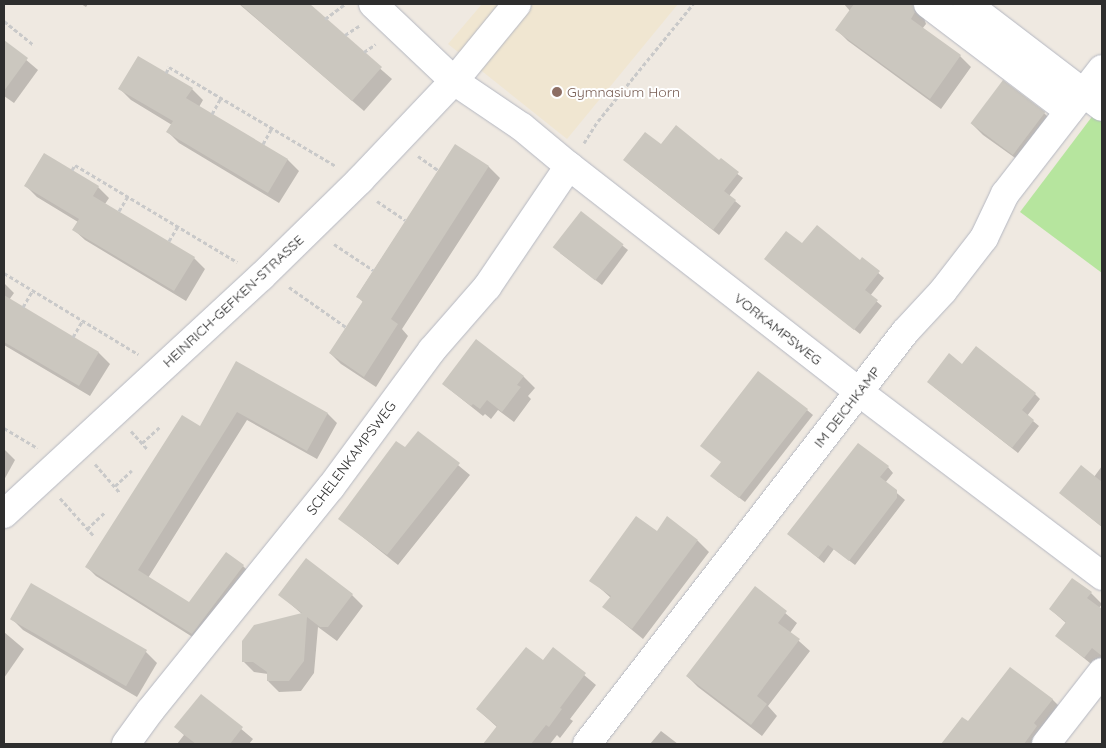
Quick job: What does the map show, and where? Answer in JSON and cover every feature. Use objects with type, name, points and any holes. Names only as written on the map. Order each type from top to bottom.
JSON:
[{"type":"street","name":"VORKAMPSWEG","points":[[373,4],[454,81],[522,126],[569,166],[859,392],[1102,576]]},
{"type":"street","points":[[454,81],[517,4]]},
{"type":"street","points":[[928,4],[1085,104]]},
{"type":"street","points":[[967,4],[1085,104]]},
{"type":"street","name":"IM DEICHKAMP","points":[[587,744],[905,332],[943,291],[984,238],[1005,194],[1085,104],[1102,69]]},
{"type":"street","name":"HEINRICH-GEFKEN-STRASSE","points":[[4,514],[77,444],[263,274],[357,184],[454,81]]},
{"type":"street","name":"SCHELENKAMPSWEG","points":[[126,744],[150,711],[331,487],[432,350],[488,287],[569,166]]},
{"type":"street","points":[[1046,744],[1102,672]]},
{"type":"path","points":[[325,18],[345,4]]},
{"type":"path","points":[[569,166],[598,121],[692,4]]},
{"type":"path","points":[[4,22],[34,45]]},
{"type":"path","points":[[166,73],[169,67],[272,128],[357,184],[405,220]]},
{"type":"path","points":[[212,114],[221,98]]},
{"type":"path","points":[[263,144],[272,128]]},
{"type":"path","points":[[72,170],[75,165],[263,274],[346,326]]},
{"type":"path","points":[[119,211],[128,196]]},
{"type":"path","points":[[169,241],[178,226]]},
{"type":"path","points":[[310,229],[373,270]]},
{"type":"path","points":[[4,273],[138,354],[159,370]]},
{"type":"path","points":[[23,307],[33,290]]},
{"type":"path","points":[[73,337],[83,320]]},
{"type":"path","points":[[142,443],[160,427]]},
{"type":"path","points":[[4,428],[36,447],[49,471],[93,536]]},
{"type":"path","points":[[77,444],[119,492]]},
{"type":"path","points":[[115,486],[132,470]]},
{"type":"path","points":[[87,529],[105,512]]},
{"type":"shaded area","name":"Gymnasium Horn","points":[[482,4],[678,4],[567,139],[448,44]]},
{"type":"green space","points":[[1094,114],[1102,121],[1102,273],[1020,212]]},
{"type":"building","points":[[240,4],[310,4],[382,67],[352,101]]},
{"type":"building","points":[[854,4],[913,4],[915,12],[911,19],[961,55],[930,99],[835,30]]},
{"type":"building","points":[[4,40],[28,58],[4,91]]},
{"type":"building","points":[[138,56],[193,88],[186,98],[288,159],[268,193],[166,132],[173,121],[118,89]]},
{"type":"building","points":[[1003,80],[1045,112],[1013,155],[971,123]]},
{"type":"building","points":[[676,125],[719,160],[721,158],[739,172],[724,191],[736,200],[713,230],[623,160],[645,132],[661,144]]},
{"type":"building","points":[[455,144],[489,166],[391,319],[398,324],[364,377],[329,353],[363,301],[356,297]]},
{"type":"building","points":[[44,153],[99,186],[93,196],[195,257],[174,291],[72,230],[79,219],[24,186]]},
{"type":"building","points":[[581,211],[624,244],[595,280],[553,247]]},
{"type":"building","points":[[817,225],[860,260],[862,257],[880,271],[865,290],[878,300],[854,330],[764,259],[786,231],[802,243]]},
{"type":"building","points":[[4,295],[99,352],[79,386],[4,342]]},
{"type":"building","points":[[476,339],[524,376],[517,385],[521,387],[502,412],[487,400],[480,409],[473,404],[471,406],[442,384]]},
{"type":"building","points":[[976,346],[1036,393],[1022,410],[1034,420],[1012,448],[927,382],[949,353],[962,364]]},
{"type":"building","points":[[236,361],[328,413],[307,451],[237,412],[138,570],[189,602],[226,552],[244,565],[192,634],[85,567],[182,415],[200,426]]},
{"type":"building","points":[[758,371],[808,409],[739,498],[710,476],[721,462],[700,446]]},
{"type":"building","points":[[418,431],[460,463],[387,555],[338,519],[396,441],[405,447]]},
{"type":"building","points":[[858,443],[889,466],[880,477],[897,490],[897,498],[849,561],[828,545],[818,558],[787,534]]},
{"type":"building","points":[[1081,465],[1102,482],[1102,527],[1059,493]]},
{"type":"building","points":[[636,516],[657,531],[667,516],[698,540],[632,629],[602,607],[611,596],[589,581]]},
{"type":"building","points":[[306,558],[353,594],[328,627],[320,627],[307,617],[304,661],[289,681],[267,681],[267,672],[253,662],[242,662],[242,641],[254,625],[302,613],[278,595]]},
{"type":"building","points":[[1072,578],[1092,592],[1087,598],[1102,609],[1102,656],[1092,648],[1084,658],[1055,636],[1066,622],[1049,609]]},
{"type":"building","points":[[31,583],[147,650],[126,686],[10,619]]},
{"type":"building","points":[[755,586],[787,611],[778,623],[800,639],[757,696],[767,704],[751,725],[686,676]]},
{"type":"building","points":[[526,647],[543,660],[553,647],[586,673],[560,708],[562,709],[549,727],[546,725],[531,744],[483,744],[497,726],[476,709]]},
{"type":"building","points":[[1010,667],[1053,699],[1034,723],[1037,726],[1024,744],[941,744],[962,717],[968,721]]},
{"type":"building","points":[[201,694],[243,727],[230,744],[196,744],[174,727]]},
{"type":"place","name":"Gymnasium Horn","points":[[557,92]]}]
